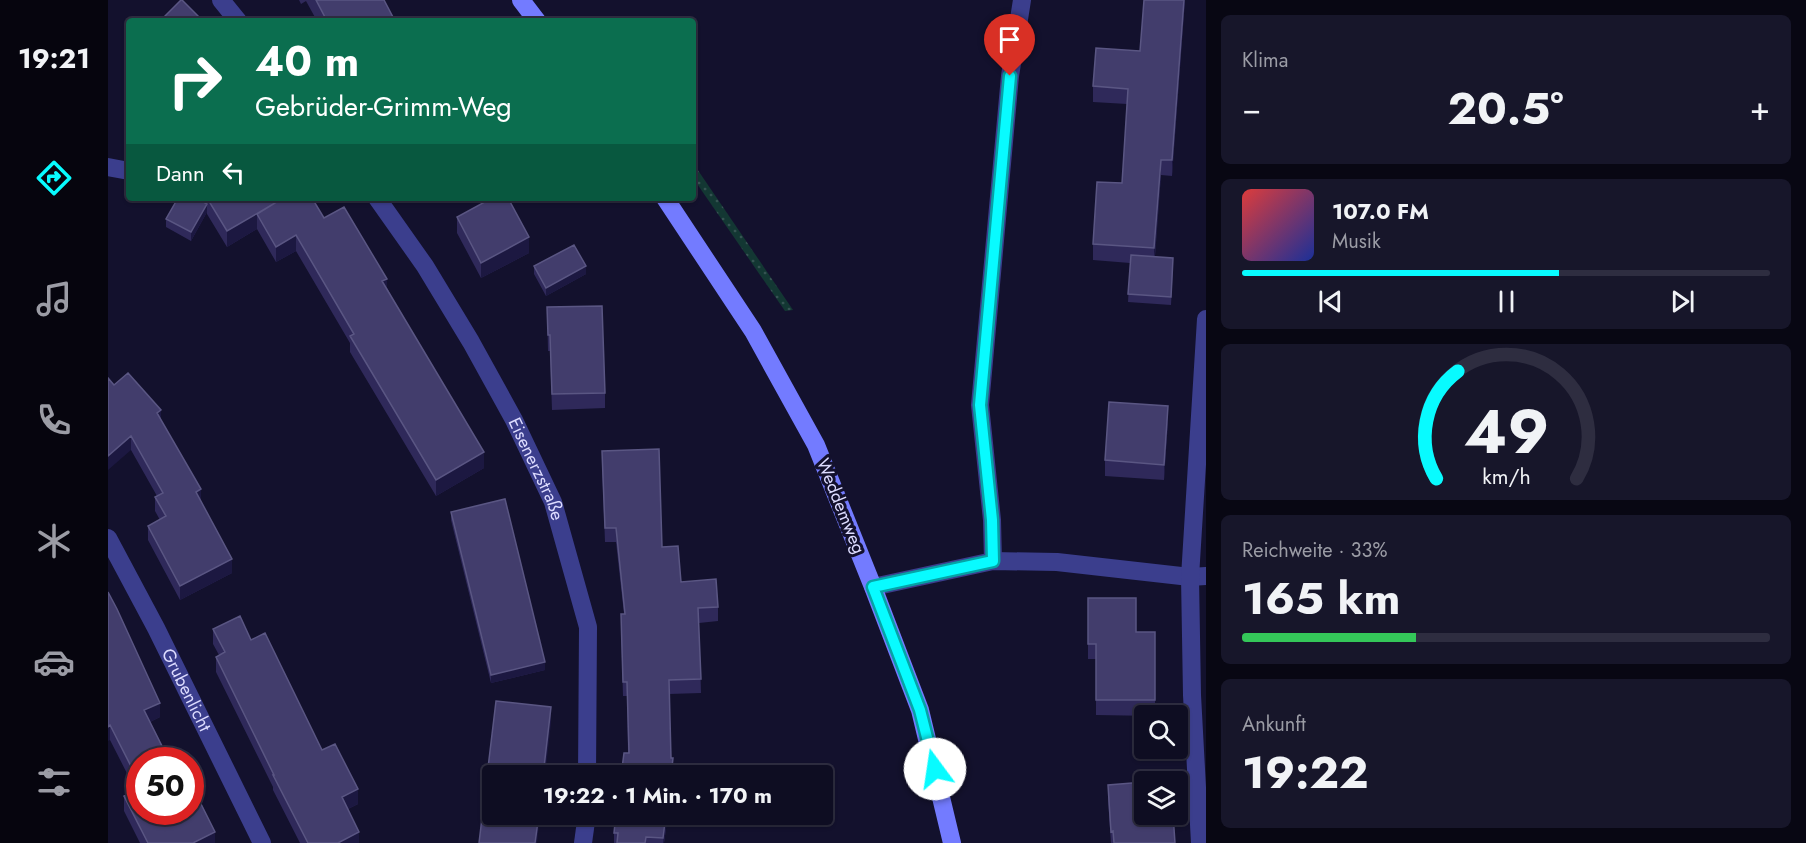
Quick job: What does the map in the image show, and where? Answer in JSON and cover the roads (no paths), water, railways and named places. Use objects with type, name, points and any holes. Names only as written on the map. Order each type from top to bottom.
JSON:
[{"type":"main road","points":[[521,0],[535,18]]},
{"type":"main road","name":"Weddemweg","points":[[666,201],[753,331],[816,445],[920,710],[952,843]]},
{"type":"street","points":[[221,0],[236,18]]},
{"type":"street","points":[[993,561],[992,520],[980,405],[1010,76],[1023,0]]},
{"type":"street","points":[[108,167],[126,170]]},
{"type":"street","name":"Eisenerzstraße","points":[[379,201],[425,266],[471,342],[514,420],[552,502],[588,627],[587,765]]},
{"type":"street","points":[[1200,843],[1192,695],[1206,319]]},
{"type":"street","name":"Grubenlicht","points":[[108,538],[156,628],[262,843]]},
{"type":"street","points":[[873,587],[993,561],[1057,562],[1198,576]]},
{"type":"street","points":[[583,843],[585,825]]}]
